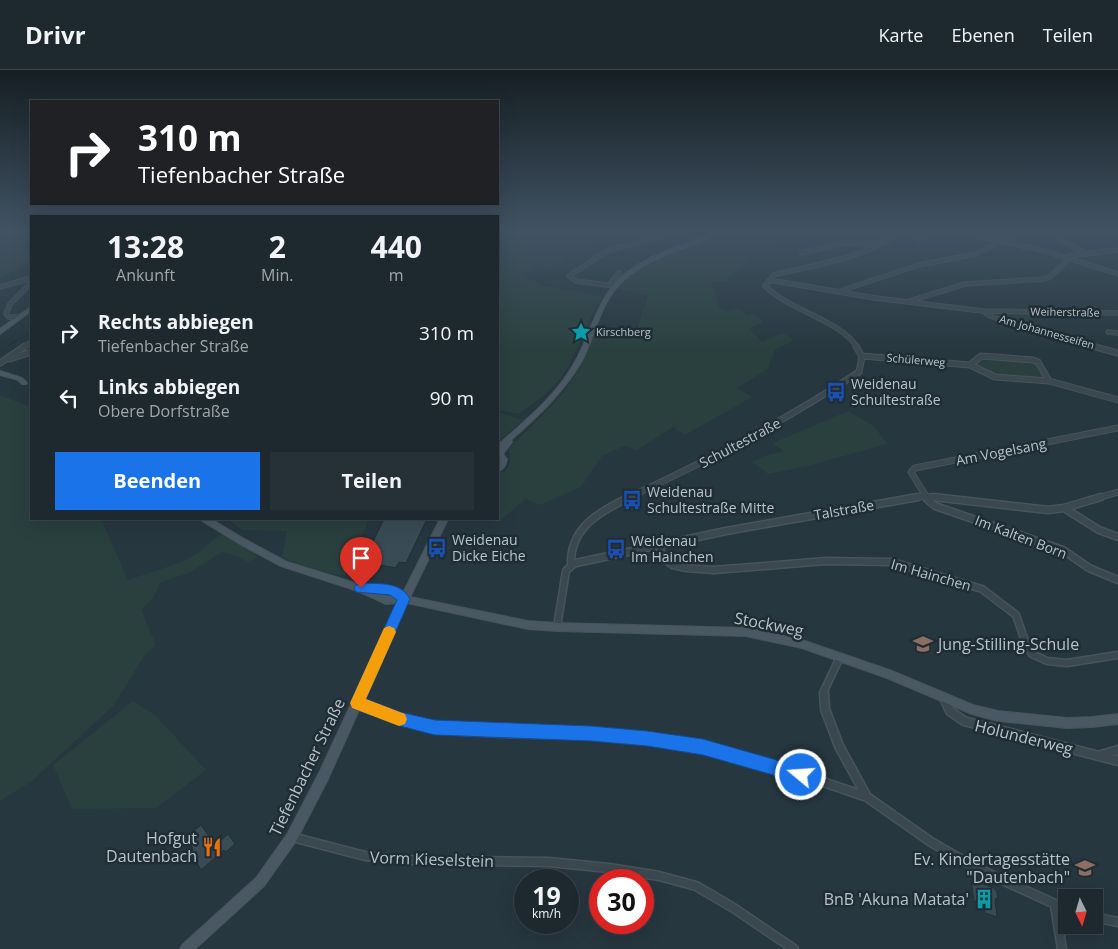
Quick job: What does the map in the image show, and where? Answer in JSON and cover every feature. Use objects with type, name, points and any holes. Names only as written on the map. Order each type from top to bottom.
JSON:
[{"type":"street","points":[[574,271],[569,276],[576,281],[615,286]]},
{"type":"street","points":[[499,451],[570,376],[585,348],[602,306],[615,286],[633,271]]},
{"type":"street","points":[[788,271],[774,275],[765,286],[773,296],[785,304],[834,327],[855,344],[862,356]]},
{"type":"street","points":[[838,291],[900,271]]},
{"type":"street","points":[[907,301],[965,284],[1044,279],[1050,277],[1056,271]]},
{"type":"street","points":[[615,286],[612,281],[619,273]]},
{"type":"street","points":[[0,287],[30,278]]},
{"type":"street","name":"Am Johannesseifen","points":[[769,280],[983,311],[990,316],[1007,322],[1118,353]]},
{"type":"street","points":[[22,315],[9,318],[6,314],[10,304],[30,284]]},
{"type":"street","points":[[0,332],[30,311]]},
{"type":"street","name":"Weiherstraße","points":[[983,311],[1118,313]]},
{"type":"street","points":[[0,339],[14,321]]},
{"type":"street","points":[[1108,332],[1118,333]]},
{"type":"street","points":[[8,359],[30,343]]},
{"type":"street","points":[[0,362],[30,352]]},
{"type":"street","name":"Schülerweg","points":[[862,356],[970,365],[995,377],[1049,381],[1118,400]]},
{"type":"street","name":"Schultestraße","points":[[557,627],[566,571],[571,566],[570,552],[573,542],[580,532],[616,503],[674,477],[790,416],[859,372],[862,365],[862,356]]},
{"type":"street","name":"Schülerweg","points":[[970,365],[981,356],[1033,360],[1038,362],[1049,381]]},
{"type":"street","points":[[0,367],[16,382],[30,386]]},
{"type":"street","points":[[0,372],[9,376]]},
{"type":"street","points":[[0,378],[9,376]]},
{"type":"street","name":"Am Vogelsang","points":[[924,496],[911,472],[915,468],[1118,428]]},
{"type":"street","points":[[499,454],[504,462],[499,468]]},
{"type":"street","name":"Talstraße","points":[[571,566],[576,563],[726,531],[924,496],[1048,510],[1064,508],[1118,492]]},
{"type":"street","name":"Im Kalten Born","points":[[924,496],[935,506],[1063,550],[1089,568],[1118,580]]},
{"type":"street","points":[[1064,508],[1099,530],[1118,537]]},
{"type":"street","name":"Stockweg","points":[[207,520],[284,564],[361,588],[386,600],[404,599],[528,625],[746,632],[783,639],[943,696],[972,709],[998,716],[1067,722],[1092,722],[1118,718]]},
{"type":"street","name":"Tiefenbacher Straße","points":[[186,949],[260,882],[292,837],[357,703],[433,537],[443,520]]},
{"type":"street","name":"Im Hainchen","points":[[659,545],[663,558],[673,564],[686,568],[714,570],[826,561],[892,562],[982,589],[1016,615],[1027,647],[1032,654],[1047,661],[1067,663],[1118,655]]},
{"type":"street","points":[[840,658],[824,691],[825,709],[839,746],[867,797]]},
{"type":"street","name":"Holunderweg","points":[[943,696],[950,711],[964,721],[1118,761]]},
{"type":"street","points":[[357,703],[400,719],[435,727],[647,738],[703,747],[752,760],[867,797],[931,842],[976,868],[1058,907]]},
{"type":"street","points":[[1098,755],[1118,750]]},
{"type":"street","name":"Vorm Kieselstein","points":[[292,837],[365,856],[408,860],[548,862],[609,868],[659,876],[696,886],[732,907],[794,949]]},
{"type":"street","points":[[1055,906],[1062,949]]},
{"type":"street","points":[[1103,919],[1118,922]]},
{"type":"green space","points":[[0,271],[13,271],[0,278]]},
{"type":"green space","points":[[499,271],[525,271],[520,275],[545,286],[603,297],[560,379],[541,398],[518,414],[499,410]]},
{"type":"green space","points":[[638,271],[735,271],[727,281],[711,281],[719,308],[725,311],[738,308],[748,316],[754,314],[763,322],[749,329],[762,342],[782,333],[794,340],[775,350],[768,369],[737,388],[752,397],[685,435],[673,427],[637,450],[624,446],[602,456],[581,487],[540,505],[525,499],[501,520],[499,518],[499,474],[505,471],[510,463],[509,448],[567,387],[579,367],[592,334],[635,336],[648,295],[616,289],[632,274]]},
{"type":"green space","points":[[1001,313],[1035,313],[1029,326],[1001,316]]},
{"type":"green space","points":[[983,357],[1035,362],[1044,379],[994,375],[974,364]]},
{"type":"green space","points":[[0,395],[30,407],[30,520],[101,520],[128,580],[187,559],[199,553],[223,533],[248,546],[258,557],[248,562],[237,556],[222,552],[189,573],[161,582],[153,598],[141,610],[156,645],[144,656],[114,705],[32,781],[0,801]]},
{"type":"green space","points":[[848,411],[874,426],[887,444],[808,466],[768,474],[753,462],[765,456],[783,451],[773,443]]},
{"type":"green space","points":[[499,412],[523,420],[499,441]]},
{"type":"green space","points":[[228,520],[369,520],[345,576],[308,568],[282,557],[287,531],[243,530]]},
{"type":"green space","points":[[133,701],[156,716],[206,770],[156,808],[72,809],[53,765]]},
{"type":"building","points":[[384,520],[427,520],[406,563],[399,562],[396,568],[363,562]]},
{"type":"building","name":"Hofgut Dautenbach","points":[[201,825],[215,845],[228,834],[235,844],[226,852],[224,850],[201,870],[186,837]]},
{"type":"building","name":"BnB 'Akuna Matata'","points":[[971,880],[994,888],[997,892],[998,899],[996,898],[995,901],[997,917],[985,913],[984,904],[974,901]]},
{"type":"waterway","points":[[7,346],[30,334]]},
{"type":"slow traffic","points":[[389,632],[357,703],[399,719]]},
{"type":"place","name":"Kirschberg","points":[[581,332]]},
{"type":"place","name":"Weidenau Schultestraße","points":[[836,392]]},
{"type":"place","name":"Weidenau Schultestraße Mitte","points":[[632,500]]},
{"type":"place","name":"Weidenau Dicke Eiche","points":[[437,548]]},
{"type":"place","name":"Weidenau Im Hainchen","points":[[616,549]]},
{"type":"place","name":"Jung-Stilling-Schule","points":[[923,644]]},
{"type":"place","name":"Hofgut Dautenbach","points":[[212,847]]},
{"type":"place","name":"Ev. Kindertagesstätte \"Dautenbach\"","points":[[1085,868]]},
{"type":"place","name":"BnB 'Akuna Matata'","points":[[984,899]]},
{"type":"route","points":[[361,588],[392,590],[404,599],[357,703],[400,719],[435,727],[647,738],[703,747],[801,775]]}]
